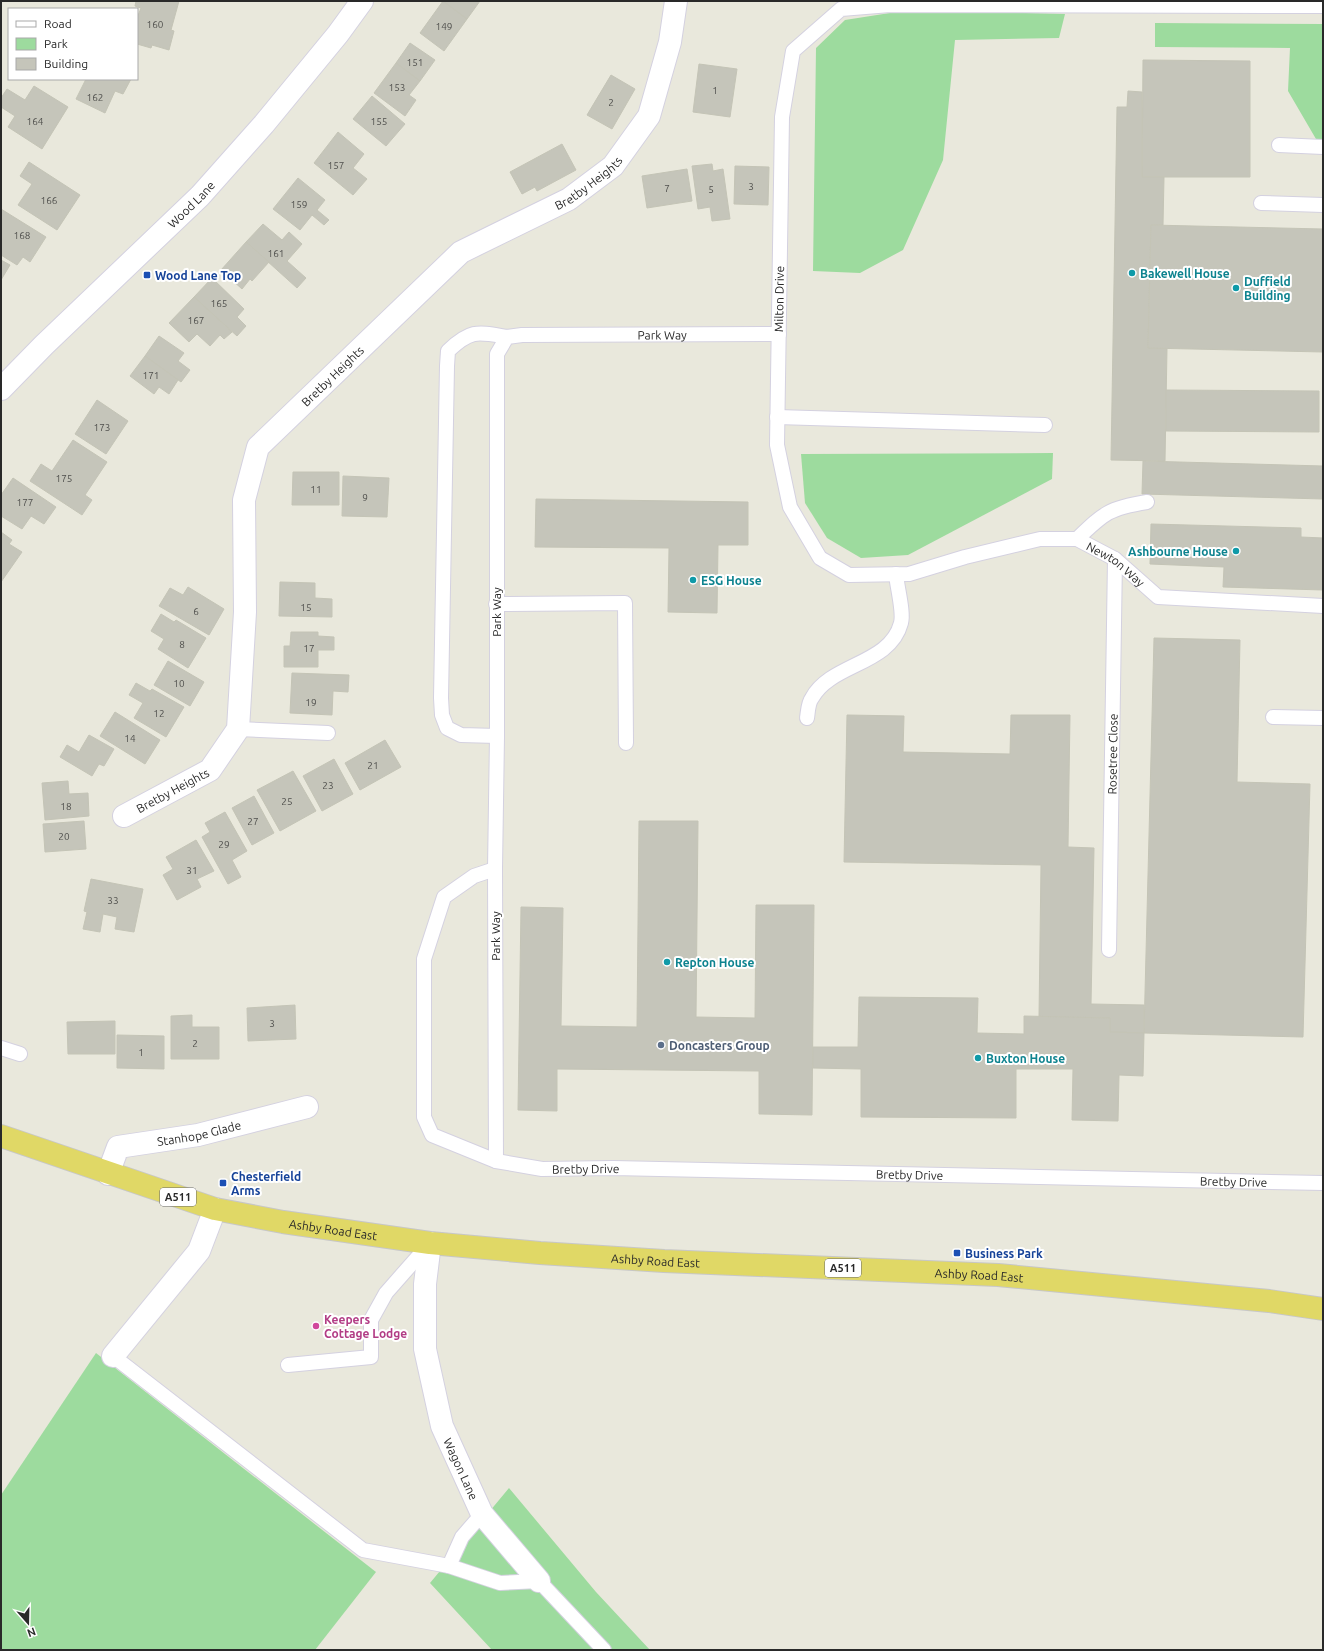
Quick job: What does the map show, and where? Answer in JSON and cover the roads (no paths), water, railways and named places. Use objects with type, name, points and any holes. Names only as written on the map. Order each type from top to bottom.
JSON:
[{"type":"highway","name":"Ashby Road East","points":[[1,1136],[108,1174],[215,1209],[283,1222],[430,1243],[540,1253],[664,1261],[998,1275],[1269,1301],[1323,1308]]},
{"type":"street","name":"Wood Lane","points":[[1,390],[44,345],[200,196],[264,124],[338,34],[362,1]]},
{"type":"street","name":"Bretby Heights","points":[[124,816],[210,770],[238,729],[245,612],[244,500],[258,447],[461,252],[569,199],[613,166],[649,116],[670,42],[676,1]]},
{"type":"street","name":"Stanhope Glade","points":[[108,1174],[118,1147],[198,1135],[307,1107]]},
{"type":"street","points":[[114,1356],[199,1251],[215,1209]]},
{"type":"street","name":"Wagon Lane","points":[[430,1243],[425,1284],[425,1349],[442,1426],[482,1514],[539,1581]]},
{"type":"lane","name":"Milton Drive","points":[[902,574],[849,575],[820,558],[790,507],[777,445],[782,117],[793,51],[841,9],[890,5],[1323,6]]},
{"type":"lane","points":[[1279,146],[1323,147]]},
{"type":"lane","points":[[1261,203],[1323,205]]},
{"type":"lane","points":[[497,736],[461,735],[447,728],[442,715],[446,366],[448,351],[462,338],[478,332],[507,337]]},
{"type":"lane","name":"Park Way","points":[[496,1161],[495,869],[497,736],[497,354],[507,337],[522,335],[779,334]]},
{"type":"lane","points":[[777,417],[1045,425]]},
{"type":"lane","points":[[1077,539],[1101,516],[1121,506],[1146,502]]},
{"type":"lane","name":"Newton Way","points":[[902,574],[1040,539],[1077,539],[1115,559],[1158,597],[1323,606]]},
{"type":"lane","name":"Rosetree Close","points":[[1109,950],[1115,559]]},
{"type":"lane","points":[[807,718],[811,698],[819,688],[832,678],[885,647],[897,634],[901,621],[902,574]]},
{"type":"lane","points":[[496,604],[625,603],[626,743]]},
{"type":"lane","points":[[1273,717],[1323,718]]},
{"type":"lane","points":[[238,729],[328,733]]},
{"type":"lane","name":"Bretby Drive","points":[[495,869],[474,876],[444,897],[424,959],[424,1117],[432,1135],[496,1161],[542,1168],[613,1168],[1323,1183]]},
{"type":"lane","points":[[1,1048],[20,1054]]},
{"type":"lane","points":[[288,1365],[371,1357],[372,1320],[386,1293],[430,1243]]},
{"type":"lane","points":[[114,1356],[363,1550],[449,1566],[500,1583],[539,1581]]},
{"type":"lane","points":[[449,1566],[462,1537],[482,1514]]},
{"type":"lane","name":"Wagon Lane","points":[[539,1581],[604,1650]]},
{"type":"place","name":"Bakewell House","points":[[1132,273]]},
{"type":"place","name":"Wood Lane Top","points":[[147,275]]},
{"type":"place","name":"Duffield Building","points":[[1236,288]]},
{"type":"place","name":"Ashbourne House","points":[[1236,551]]},
{"type":"place","name":"ESG House","points":[[693,580]]},
{"type":"place","name":"Repton House","points":[[667,962]]},
{"type":"place","name":"Doncasters Group","points":[[661,1045]]},
{"type":"place","name":"Buxton House","points":[[978,1058]]},
{"type":"place","name":"Chesterfield Arms","points":[[223,1183]]},
{"type":"place","name":"Business Park","points":[[957,1253]]},
{"type":"place","name":"Keepers Cottage Lodge","points":[[316,1326]]}]
